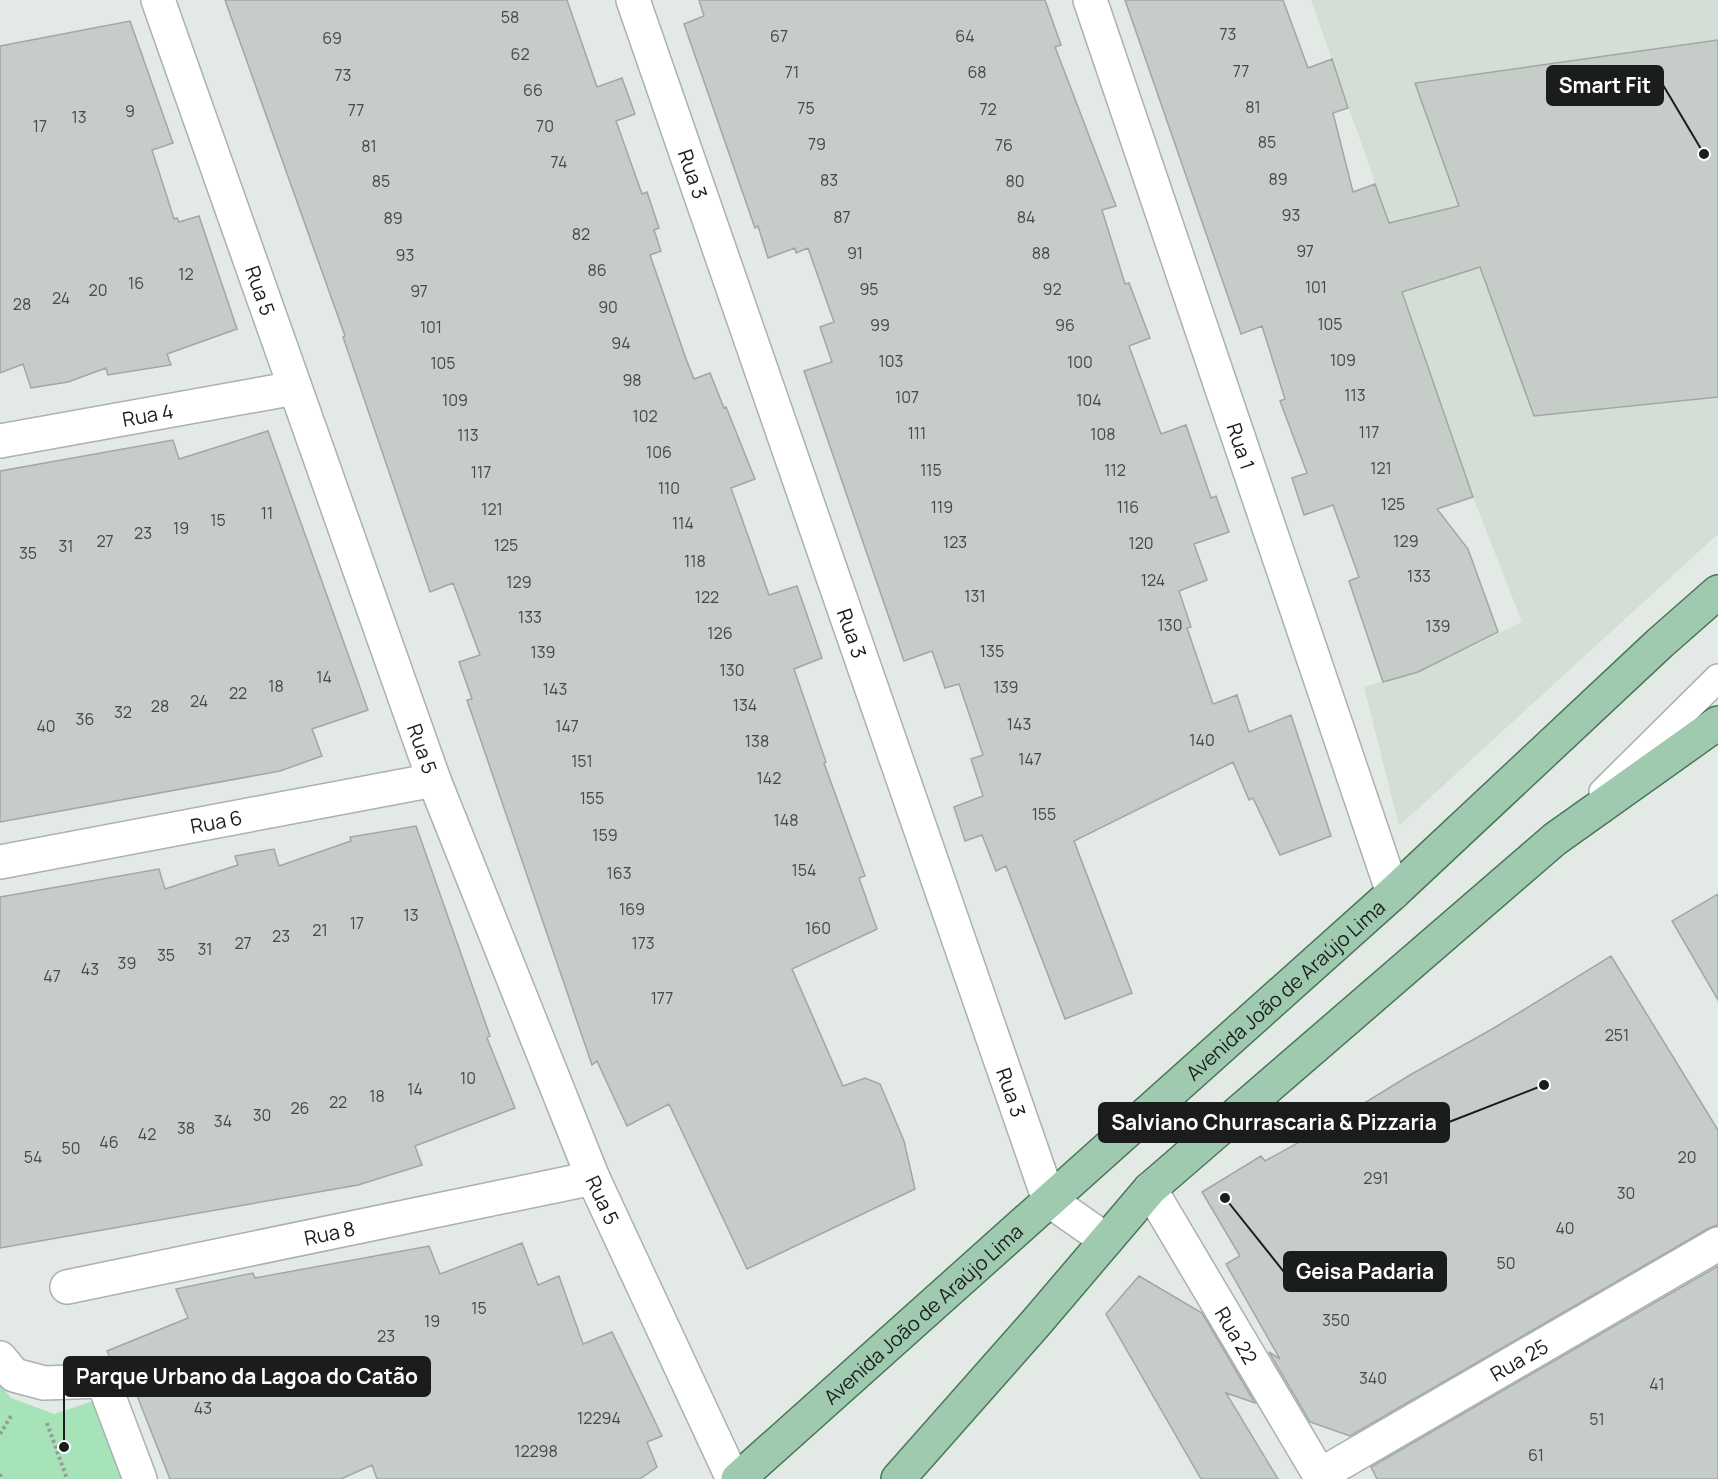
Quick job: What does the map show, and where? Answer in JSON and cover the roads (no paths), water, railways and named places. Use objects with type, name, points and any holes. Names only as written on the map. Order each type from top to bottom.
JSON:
[{"type":"main road","name":"Avenida João de Araújo Lima","points":[[738,1479],[1393,893],[1660,643],[1717,593]]},
{"type":"main road","points":[[898,1479],[1150,1189],[1556,839],[1718,723]]},
{"type":"street","name":"Rua 5","points":[[158,0],[434,780],[593,1178],[733,1479]]},
{"type":"street","name":"Rua 3","points":[[633,0],[1050,1200]]},
{"type":"street","name":"Rua 1","points":[[1090,0],[1393,893]]},
{"type":"street","name":"Rua 4","points":[[0,441],[295,388]]},
{"type":"street","name":"Rua 6","points":[[0,862],[434,780]]},
{"type":"street","name":"Rua 8","points":[[67,1287],[593,1178]]},
{"type":"street","name":"Rua 22","points":[[1150,1189],[1321,1477]]},
{"type":"street","points":[[1050,1200],[1106,1240]]},
{"type":"street","name":"Rua 25","points":[[1321,1477],[1718,1244]]},
{"type":"street","points":[[0,1358],[14,1375],[44,1383],[103,1381],[140,1479]]},
{"type":"lane","points":[[1556,839],[1718,678]]},
{"type":"place","name":"Smart Fit","points":[[1704,154]]},
{"type":"place","name":"Salviano Churrascaria & Pizzaria","points":[[1544,1085]]},
{"type":"place","name":"Geisa Padaria","points":[[1225,1198]]},
{"type":"place","name":"Parque Urbano da Lagoa do Catão","points":[[64,1447]]}]
